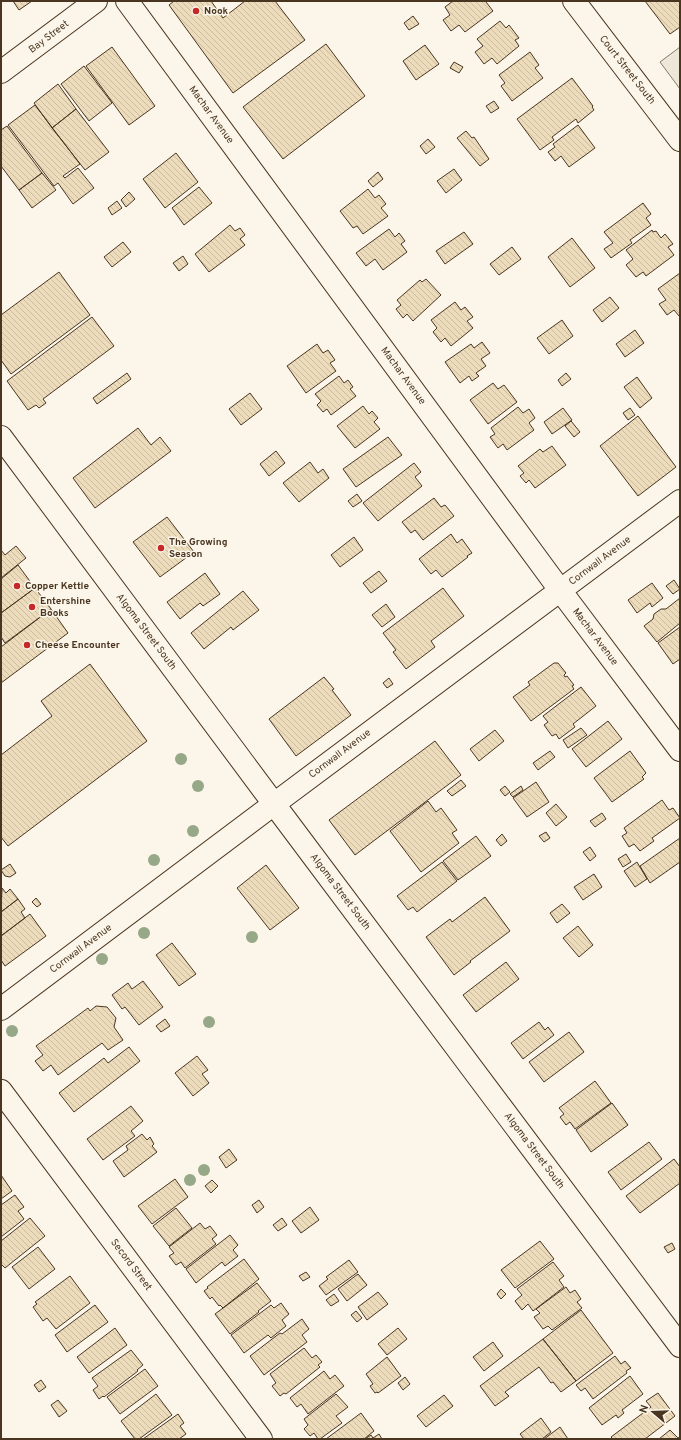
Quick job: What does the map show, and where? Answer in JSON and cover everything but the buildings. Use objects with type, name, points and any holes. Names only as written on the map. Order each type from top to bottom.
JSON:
[{"type":"street","name":"Bay Street","points":[[1,72],[96,1]]},
{"type":"street","name":"Machar Avenue","points":[[127,1],[560,590],[680,750]]},
{"type":"street","name":"Court Street South","points":[[574,1],[680,140]]},
{"type":"street","name":"Algoma Street South","points":[[1,437],[680,1346]]},
{"type":"street","name":"Cornwall Avenue","points":[[1,1009],[680,501]]},
{"type":"street","name":"Secord Street","points":[[1,1091],[261,1439]]},
{"type":"shaded area","points":[[680,47],[680,89],[660,62]]},
{"type":"place","name":"Nook","points":[[196,11]]},
{"type":"place","name":"The Growing Season","points":[[161,548]]},
{"type":"place","name":"Copper Kettle","points":[[17,586]]},
{"type":"place","name":"Entershine Books","points":[[32,607]]},
{"type":"place","name":"Cheese Encounter","points":[[27,645]]}]
